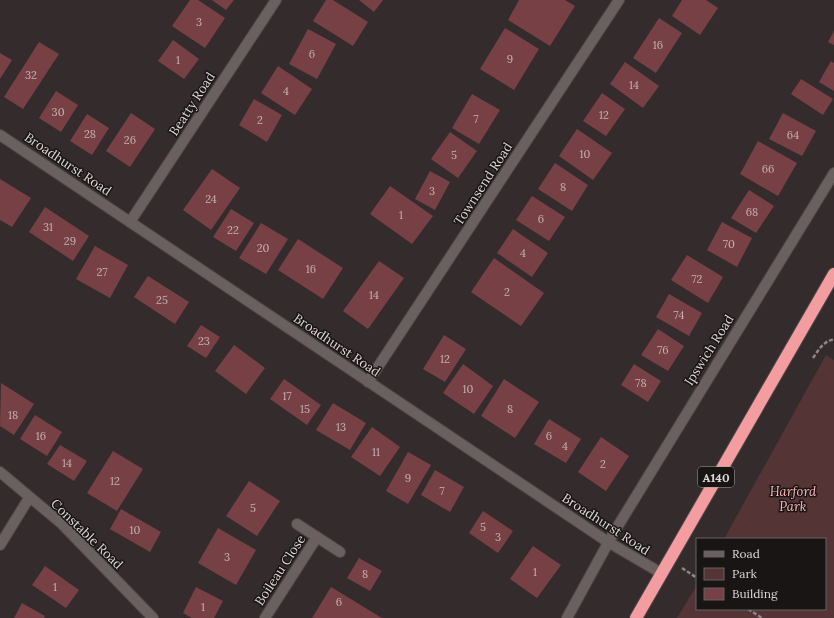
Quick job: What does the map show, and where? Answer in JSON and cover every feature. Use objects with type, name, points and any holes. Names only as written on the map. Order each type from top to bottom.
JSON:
[{"type":"highway","name":"A140","points":[[636,618],[834,274]]},
{"type":"street","name":"Beatty Road","points":[[130,222],[276,0]]},
{"type":"street","name":"Townsend Road","points":[[368,382],[619,0]]},
{"type":"street","name":"Broadhurst Road","points":[[0,135],[608,542],[661,573]]},
{"type":"street","name":"Ipswich Road","points":[[608,542],[834,173]]},
{"type":"street","name":"Constable Road","points":[[0,472],[29,498],[62,524],[153,618]]},
{"type":"street","points":[[0,545],[29,498]]},
{"type":"street","name":"Boileau Close","points":[[297,524],[340,552]]},
{"type":"street","name":"Boileau Close","points":[[264,618],[317,537]]},
{"type":"street","points":[[567,618],[608,542]]},
{"type":"path","points":[[813,358],[820,346],[834,339]]},
{"type":"path","points":[[750,610],[762,618]]},
{"type":"green space","name":"Harford Park","points":[[826,355],[834,360],[834,618],[677,618],[696,587],[696,610],[826,610],[826,538],[725,538]]},
{"type":"building","points":[[190,0],[198,0],[225,18],[205,48],[172,26]]},
{"type":"building","points":[[212,0],[234,0],[226,10]]},
{"type":"building","points":[[326,0],[333,0],[368,22],[353,46],[313,21]]},
{"type":"building","points":[[359,0],[383,0],[374,12]]},
{"type":"building","points":[[519,0],[565,0],[575,6],[550,46],[508,20]]},
{"type":"building","points":[[682,0],[706,0],[718,8],[700,35],[672,16]]},
{"type":"building","points":[[659,18],[682,33],[656,73],[633,58]]},
{"type":"building","points":[[505,28],[539,49],[514,90],[480,69]]},
{"type":"building","points":[[308,29],[336,44],[317,79],[289,64]]},
{"type":"building","points":[[834,31],[834,45],[828,42]]},
{"type":"building","points":[[173,40],[199,59],[184,79],[158,61]]},
{"type":"building","points":[[39,42],[59,54],[23,109],[4,97]]},
{"type":"building","points":[[0,53],[12,60],[0,79]]},
{"type":"building","points":[[831,61],[834,63],[834,91],[819,82]]},
{"type":"building","points":[[625,62],[659,86],[643,108],[610,84]]},
{"type":"building","points":[[278,66],[312,89],[295,115],[261,93]]},
{"type":"building","points":[[801,79],[833,99],[823,115],[791,94]]},
{"type":"building","points":[[56,91],[78,105],[61,132],[39,118]]},
{"type":"building","points":[[602,93],[625,109],[606,136],[583,121]]},
{"type":"building","points":[[472,94],[500,110],[479,144],[452,128]]},
{"type":"building","points":[[254,99],[282,115],[267,142],[239,125]]},
{"type":"building","points":[[131,113],[155,129],[130,167],[106,151]]},
{"type":"building","points":[[783,113],[816,131],[802,156],[769,139]]},
{"type":"building","points":[[87,114],[109,128],[92,155],[70,141]]},
{"type":"building","points":[[577,129],[612,153],[593,180],[559,156]]},
{"type":"building","points":[[450,132],[477,151],[458,178],[431,159]]},
{"type":"building","points":[[758,141],[797,163],[778,196],[740,174]]},
{"type":"building","points":[[555,163],[588,185],[572,211],[538,189]]},
{"type":"building","points":[[212,169],[240,188],[211,230],[183,210]]},
{"type":"building","points":[[430,171],[450,182],[435,210],[415,199]]},
{"type":"building","points":[[0,179],[31,198],[12,227],[0,220]]},
{"type":"building","points":[[390,186],[433,216],[412,244],[370,214]]},
{"type":"building","points":[[749,190],[774,206],[756,233],[731,218]]},
{"type":"building","points":[[532,196],[565,217],[549,241],[516,220]]},
{"type":"building","points":[[45,207],[89,236],[73,261],[29,232]]},
{"type":"building","points":[[231,209],[254,223],[236,251],[213,237]]},
{"type":"building","points":[[722,222],[752,238],[737,267],[707,250]]},
{"type":"building","points":[[261,223],[288,239],[266,274],[239,258]]},
{"type":"building","points":[[513,229],[548,253],[532,277],[497,253]]},
{"type":"building","points":[[298,239],[343,268],[323,299],[278,270]]},
{"type":"building","points":[[95,246],[128,265],[110,298],[76,279]]},
{"type":"building","points":[[687,255],[723,277],[708,303],[671,280]]},
{"type":"building","points":[[494,258],[544,293],[521,326],[471,292]]},
{"type":"building","points":[[379,261],[404,278],[368,329],[343,311]]},
{"type":"building","points":[[148,276],[189,302],[175,324],[134,297]]},
{"type":"building","points":[[669,294],[702,313],[689,336],[656,317]]},
{"type":"building","points":[[201,325],[220,337],[206,358],[187,346]]},
{"type":"building","points":[[658,329],[684,346],[668,371],[641,355]]},
{"type":"building","points":[[444,335],[466,349],[445,382],[423,369]]},
{"type":"building","points":[[234,345],[265,368],[246,394],[215,371]]},
{"type":"building","points":[[463,364],[493,386],[474,414],[443,393]]},
{"type":"building","points":[[634,364],[661,381],[648,402],[621,385]]},
{"type":"building","points":[[284,379],[321,405],[307,425],[270,399]]},
{"type":"building","points":[[504,379],[539,402],[515,438],[481,416]]},
{"type":"building","points":[[1,383],[34,404],[14,435],[0,426]]},
{"type":"building","points":[[333,403],[366,423],[350,450],[316,430]]},
{"type":"building","points":[[35,415],[62,432],[47,456],[20,439]]},
{"type":"building","points":[[549,419],[581,439],[566,463],[534,444]]},
{"type":"building","points":[[372,427],[400,447],[380,476],[351,457]]},
{"type":"building","points":[[601,437],[629,456],[606,491],[578,472]]},
{"type":"building","points":[[60,445],[87,461],[74,481],[47,464]]},
{"type":"building","points":[[113,451],[143,469],[117,511],[87,493]]},
{"type":"building","points":[[408,452],[431,465],[408,504],[386,491]]},
{"type":"building","points":[[435,470],[464,487],[450,512],[421,495]]},
{"type":"building","points":[[249,481],[280,501],[257,536],[226,516]]},
{"type":"building","points":[[121,509],[161,532],[150,552],[110,529]]},
{"type":"building","points":[[483,511],[513,531],[498,553],[469,533]]},
{"type":"building","points":[[218,528],[256,550],[236,585],[198,563]]},
{"type":"building","points":[[533,546],[561,565],[537,598],[510,579]]},
{"type":"building","points":[[359,558],[382,571],[370,591],[347,578]]},
{"type":"building","points":[[45,566],[79,590],[66,608],[32,585]]},
{"type":"building","points":[[196,587],[223,601],[214,618],[192,618],[183,613]]},
{"type":"building","points":[[331,587],[382,618],[312,618]]},
{"type":"building","points":[[22,603],[45,616],[44,618],[14,618]]}]
